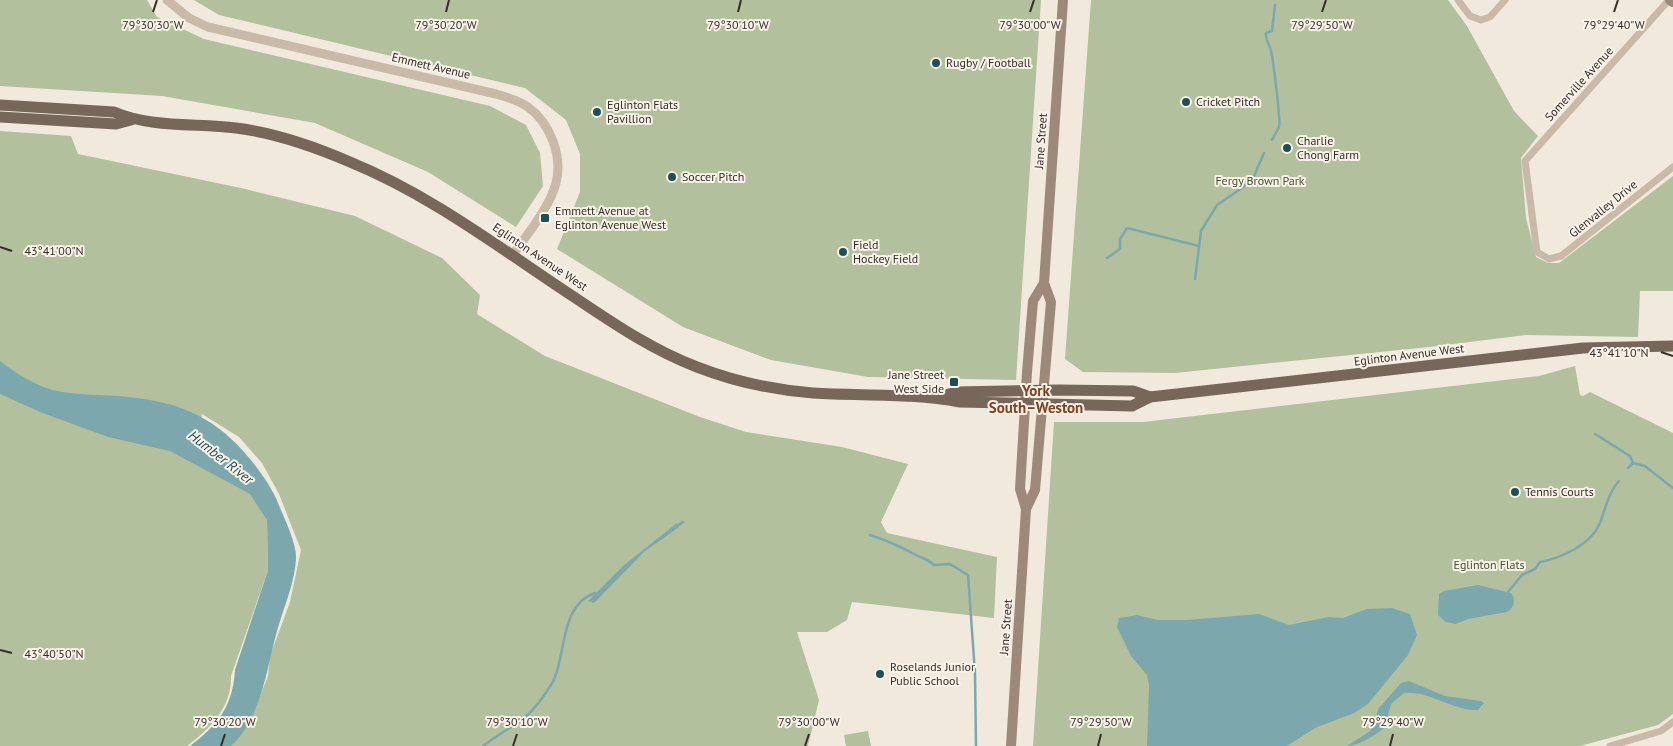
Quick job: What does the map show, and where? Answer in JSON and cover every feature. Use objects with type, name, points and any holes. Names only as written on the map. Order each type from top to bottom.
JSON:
[{"type":"main road","name":"Jane Street","points":[[1026,509],[1035,490],[1051,302],[1044,283],[1063,0]]},
{"type":"main road","name":"Eglinton Avenue West","points":[[0,105],[131,120],[237,128],[278,136],[315,148],[354,163],[414,193],[468,224],[512,256],[625,331],[696,366],[725,376],[760,385],[810,393],[938,398],[960,402],[1132,406],[1150,397],[1583,348],[1673,346]]},
{"type":"main road","name":"Eglinton Avenue West","points":[[0,117],[115,118]]},
{"type":"main road","name":"Jane Street","points":[[1011,746],[1026,509],[1020,489],[1026,390],[1033,301],[1044,283]]},
{"type":"main road","name":"Eglinton Avenue West","points":[[938,398],[956,392],[1026,390],[1133,391],[1150,397]]},
{"type":"street","name":"Emmett Avenue","points":[[167,0],[189,18],[208,27],[496,94],[528,107],[535,113],[554,143],[558,168],[552,194],[512,256]]},
{"type":"street","points":[[1458,0],[1470,16],[1481,20],[1490,17],[1505,0]]},
{"type":"street","name":"Somerville Avenue","points":[[1544,258],[1537,252],[1525,161],[1671,1]]},
{"type":"street","name":"Glenvalley Drive","points":[[1544,258],[1554,259],[1566,252],[1673,168]]},
{"type":"street","points":[[1610,746],[1660,731],[1673,722]]},
{"type":"green space","points":[[0,0],[147,0],[157,17],[204,39],[490,106],[526,125],[540,153],[543,186],[516,227],[428,172],[315,123],[162,96],[0,86]]},
{"type":"green space","points":[[194,0],[1041,0],[1016,380],[868,377],[771,360],[683,327],[557,249],[580,192],[580,154],[566,120],[525,88],[219,15]]},
{"type":"green space","name":"Fergy Brown Park","points":[[1091,0],[1448,0],[1467,26],[1514,111],[1538,136],[1521,158],[1526,218],[1536,257],[1548,263],[1559,263],[1673,176],[1673,291],[1640,291],[1638,337],[1526,335],[1175,373],[1083,372],[1065,359]]},
{"type":"green space","points":[[0,131],[71,136],[78,154],[241,188],[355,216],[442,258],[480,295],[477,314],[545,356],[700,417],[746,432],[842,447],[908,464],[881,522],[887,533],[997,557],[994,618],[852,602],[847,620],[827,632],[797,632],[819,700],[808,746],[225,746],[253,714],[268,676],[270,656],[290,602],[301,550],[279,494],[262,463],[239,437],[202,414],[196,457],[252,492],[267,520],[268,570],[231,676],[228,698],[224,707],[211,725],[187,746],[0,746]]},
{"type":"green space","name":"Eglinton Flats","points":[[1575,366],[1580,395],[1583,396],[1590,392],[1673,433],[1673,714],[1658,725],[1580,746],[1033,746],[1054,422],[1143,422],[1539,376]]},
{"type":"green space","points":[[868,731],[871,746],[846,746],[844,735]]},
{"type":"water","name":"Humber River","points":[[0,361],[25,378],[53,390],[146,399],[192,412],[219,428],[232,439],[269,485],[292,536],[296,552],[294,574],[258,703],[251,719],[231,746],[190,746],[216,722],[222,714],[231,694],[235,670],[268,570],[267,520],[250,494],[170,451],[108,437],[40,412],[0,394]]},
{"type":"water","points":[[677,523],[679,527],[644,552],[594,603],[588,601],[623,566]]},
{"type":"water","points":[[1478,585],[1511,593],[1514,601],[1513,606],[1507,612],[1468,619],[1456,624],[1446,622],[1438,615],[1439,594],[1444,591]]},
{"type":"water","points":[[1392,608],[1410,614],[1417,635],[1408,655],[1368,704],[1354,713],[1315,728],[1287,746],[1147,746],[1149,685],[1147,675],[1131,656],[1117,627],[1119,618],[1137,615],[1158,620],[1187,620],[1259,614],[1289,625],[1329,617],[1343,618],[1367,609]]},
{"type":"water","points":[[1409,681],[1445,696],[1484,703],[1478,710],[1468,709],[1432,697],[1404,693],[1391,704],[1388,715],[1391,721],[1388,725],[1364,741],[1347,746],[1370,731],[1379,708],[1401,683]]},
{"type":"waterway","points":[[1272,140],[1279,127],[1279,114],[1272,56],[1266,33],[1272,31],[1275,5]]},
{"type":"waterway","points":[[1195,279],[1201,231],[1217,205],[1242,188],[1254,176],[1264,153]]},
{"type":"waterway","points":[[1107,258],[1120,249],[1120,239],[1127,228],[1199,246]]},
{"type":"waterway","points":[[1595,434],[1630,456],[1633,463]]},
{"type":"waterway","points":[[1633,463],[1645,466],[1673,488]]},
{"type":"waterway","points":[[1628,468],[1633,463]]},
{"type":"waterway","points":[[1508,592],[1522,575],[1535,569],[1540,562],[1566,554],[1590,538],[1596,531],[1610,495],[1619,481]]},
{"type":"waterway","points":[[676,527],[683,522]]},
{"type":"waterway","points":[[870,535],[926,559],[934,565],[950,564],[968,575],[975,673],[976,746]]},
{"type":"waterway","points":[[483,746],[524,718],[542,698],[556,674],[565,634],[575,609],[583,599],[595,593]]},
{"type":"place","name":"Rugby / Football","points":[[936,63]]},
{"type":"place","name":"Cricket Pitch","points":[[1186,102]]},
{"type":"place","name":"Eglinton Flats Pavillion","points":[[597,112]]},
{"type":"place","name":"Charlie Chong Farm","points":[[1287,148]]},
{"type":"place","name":"Soccer Pitch","points":[[672,177]]},
{"type":"place","name":"Emmett Avenue at Eglinton Avenue West","points":[[545,218]]},
{"type":"place","name":"Field Hockey Field","points":[[843,252]]},
{"type":"place","name":"Jane Street West Side","points":[[954,382]]},
{"type":"place","name":"Tennis Courts","points":[[1515,492]]},
{"type":"place","name":"Roselands Junior Public School","points":[[880,674]]},
{"type":"district","name":"York South–Weston","points":[[1036,400]]}]
